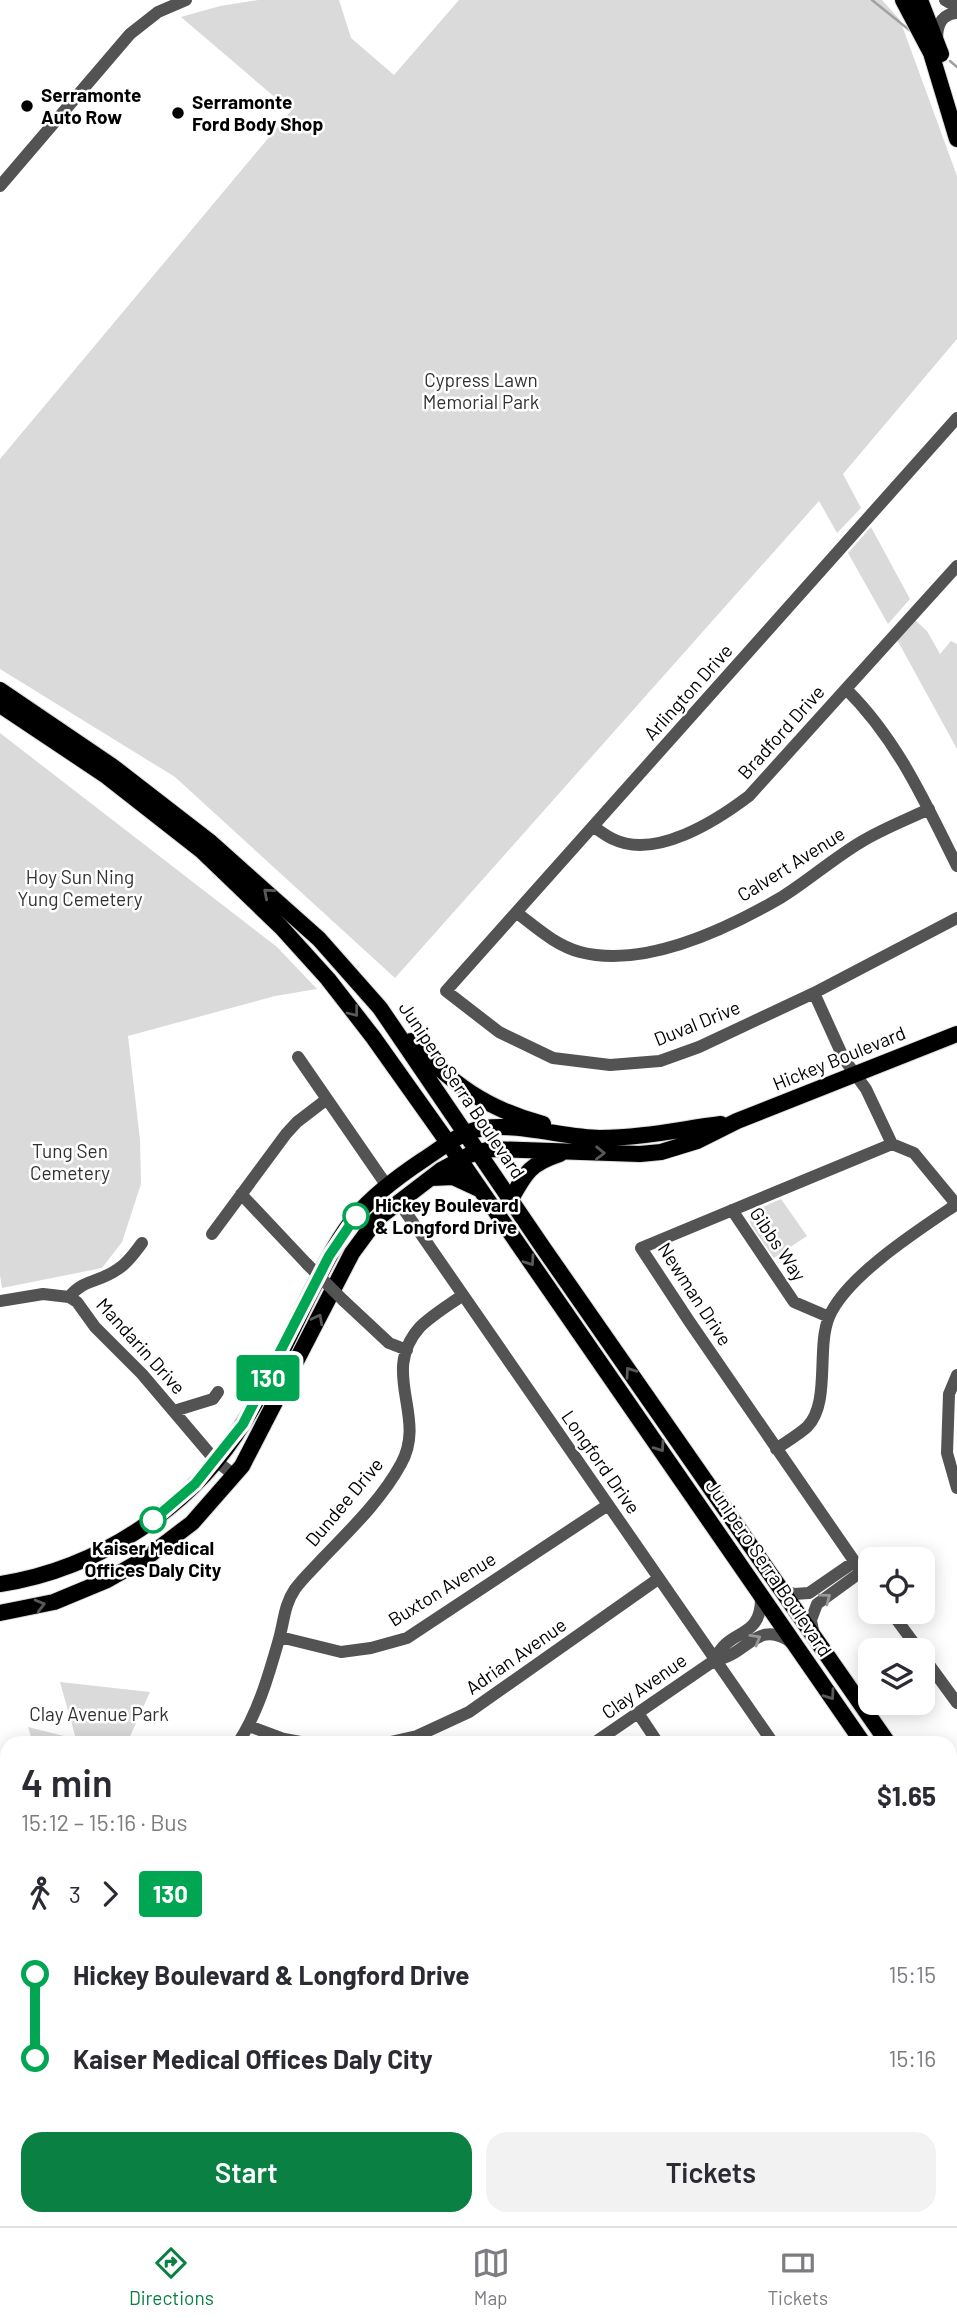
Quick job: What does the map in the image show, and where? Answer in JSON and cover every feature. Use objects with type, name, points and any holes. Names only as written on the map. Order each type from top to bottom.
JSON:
[{"type":"main road","points":[[903,0],[931,53],[957,139]]},
{"type":"main road","points":[[920,0],[937,41],[957,110]]},
{"type":"main road","name":"Junipero Serra Boulevard","points":[[0,690],[112,766],[209,841],[310,931],[380,1008],[883,1736]]},
{"type":"main road","name":"Junipero Serra Boulevard","points":[[0,705],[140,801],[202,851],[281,927],[335,988],[460,1159],[858,1736]]},
{"type":"main road","points":[[380,1008],[435,1066],[476,1097],[520,1118],[569,1130],[589,1138]]},
{"type":"main road","name":"Hickey Boulevard","points":[[0,1614],[74,1595],[126,1570],[192,1523],[242,1466],[352,1253],[377,1219],[428,1178],[460,1159],[479,1152],[508,1148],[640,1154],[661,1152],[697,1141],[737,1121],[957,1034]]},
{"type":"main road","points":[[419,1162],[425,1152],[432,1121]]},
{"type":"main road","name":"Hickey Boulevard","points":[[0,1584],[61,1569],[111,1547],[176,1501],[215,1460],[236,1434],[256,1402],[339,1239],[368,1202],[419,1162],[466,1133],[501,1128],[589,1138],[648,1135],[737,1121]]},
{"type":"main road","points":[[511,1199],[527,1170],[536,1163],[564,1152]]},
{"type":"main road","points":[[428,1178],[444,1175],[453,1177],[481,1190]]},
{"type":"street","points":[[0,186],[124,40],[158,12],[186,0]]},
{"type":"street","points":[[945,0],[957,7]]},
{"type":"street","points":[[937,41],[937,29],[942,19],[957,13]]},
{"type":"street","name":"Arlington Drive","points":[[446,991],[957,418]]},
{"type":"street","name":"Bradford Drive","points":[[594,827],[614,840],[635,845],[677,838],[721,817],[749,796],[957,566]]},
{"type":"street","points":[[846,689],[870,712],[886,734],[909,771],[957,866]]},
{"type":"street","name":"Calvert Avenue","points":[[517,913],[554,941],[580,951],[616,957],[664,948],[725,926],[783,896],[862,841],[929,809]]},
{"type":"street","name":"Duval Drive","points":[[446,991],[499,1032],[553,1058],[610,1065],[660,1061],[699,1047],[814,993],[957,918]]},
{"type":"street","points":[[776,1449],[807,1427],[812,1419],[820,1397],[823,1346],[829,1317],[852,1285],[884,1255],[957,1204],[914,1153],[892,1144],[866,1089],[844,1059],[814,993]]},
{"type":"street","points":[[298,1057],[387,1186]]},
{"type":"street","points":[[212,1234],[297,1122],[327,1099]]},
{"type":"street","name":"Newman Drive","points":[[858,1567],[641,1248],[892,1144]]},
{"type":"street","points":[[241,1195],[344,1301],[389,1343],[407,1350]]},
{"type":"street","name":"Longford Drive","points":[[398,1201],[768,1736]]},
{"type":"street","name":"Gibbs Way","points":[[732,1210],[794,1302],[829,1317]]},
{"type":"street","points":[[69,1297],[79,1285],[102,1278],[121,1268],[142,1243]]},
{"type":"street","name":"Mandarin Drive","points":[[0,1301],[43,1294],[69,1297],[76,1302],[95,1327],[142,1374],[215,1460],[234,1475]]},
{"type":"street","name":"Dundee Drive","points":[[243,1736],[249,1726],[280,1637],[283,1615],[294,1590],[362,1517],[403,1462],[410,1441],[411,1421],[401,1376],[407,1350],[419,1329],[463,1295]]},
{"type":"street","points":[[957,1375],[949,1394],[947,1453],[957,1488]]},
{"type":"street","name":"Mandarin Drive","points":[[174,1411],[213,1399],[218,1392]]},
{"type":"street","name":"Buxton Avenue","points":[[280,1637],[341,1652],[371,1648],[407,1638],[608,1505]]},
{"type":"street","points":[[781,1589],[794,1594],[809,1593],[858,1567]]},
{"type":"street","points":[[814,1636],[811,1620],[817,1604],[858,1567]]},
{"type":"street","name":"Adrian Avenue","points":[[417,1736],[469,1712],[658,1579]]},
{"type":"street","name":"Clay Avenue","points":[[715,1660],[720,1648],[755,1624],[761,1611],[761,1592]]},
{"type":"street","name":"Clay Avenue","points":[[604,1736],[715,1660],[727,1658],[761,1635],[777,1633],[797,1647]]},
{"type":"street","points":[[935,1672],[957,1703]]},
{"type":"street","points":[[940,1679],[957,1680]]},
{"type":"street","points":[[638,1713],[653,1736]]},
{"type":"street","points":[[249,1726],[276,1736]]},
{"type":"green space","name":"Cypress Lawn Memorial Park","points":[[258,0],[339,0],[351,38],[394,75],[459,0],[882,0],[900,20],[957,176],[957,339],[843,474],[861,508],[837,533],[819,501],[395,978],[175,777],[0,669],[0,459],[291,111],[181,17],[220,6]]},
{"type":"green space","points":[[871,527],[910,599],[888,624],[848,553]]},
{"type":"green space","points":[[914,614],[916,621],[927,631],[940,654],[951,641],[957,644],[957,749],[895,636]]},
{"type":"green space","points":[[0,733],[277,947],[317,989],[275,996],[128,1036],[140,1140],[141,1184],[122,1242],[102,1268],[2,1288],[0,1275]]},
{"type":"green space","points":[[781,1199],[807,1236],[774,1258],[751,1225],[749,1215]]},
{"type":"green space","name":"Clay Avenue Park","points":[[60,1682],[150,1692],[130,1736],[75,1736]]},
{"type":"green space","name":"Clay Avenue Park","points":[[28,1727],[64,1736],[31,1736]]},
{"type":"waterway","points":[[872,0],[913,33]]},
{"type":"waterway","points":[[950,61],[957,67]]},
{"type":"bus line","name":"130","points":[[153,1520],[195,1484],[243,1424],[329,1256],[356,1216]]},
{"type":"place","name":"Serramonte Auto Row","points":[[27,106]]},
{"type":"place","name":"Serramonte Ford Body Shop","points":[[178,113]]},
{"type":"place","name":"Hickey Boulevard & Longford Drive","points":[[356,1216]]},
{"type":"place","name":"Kaiser Medical Offices Daly City","points":[[153,1520]]},
{"type":"park label","name":"Hoy Sun Ning Yung Cemetery","points":[[80,888]]},
{"type":"park label","name":"Tung Sen Cemetery","points":[[70,1162]]}]
